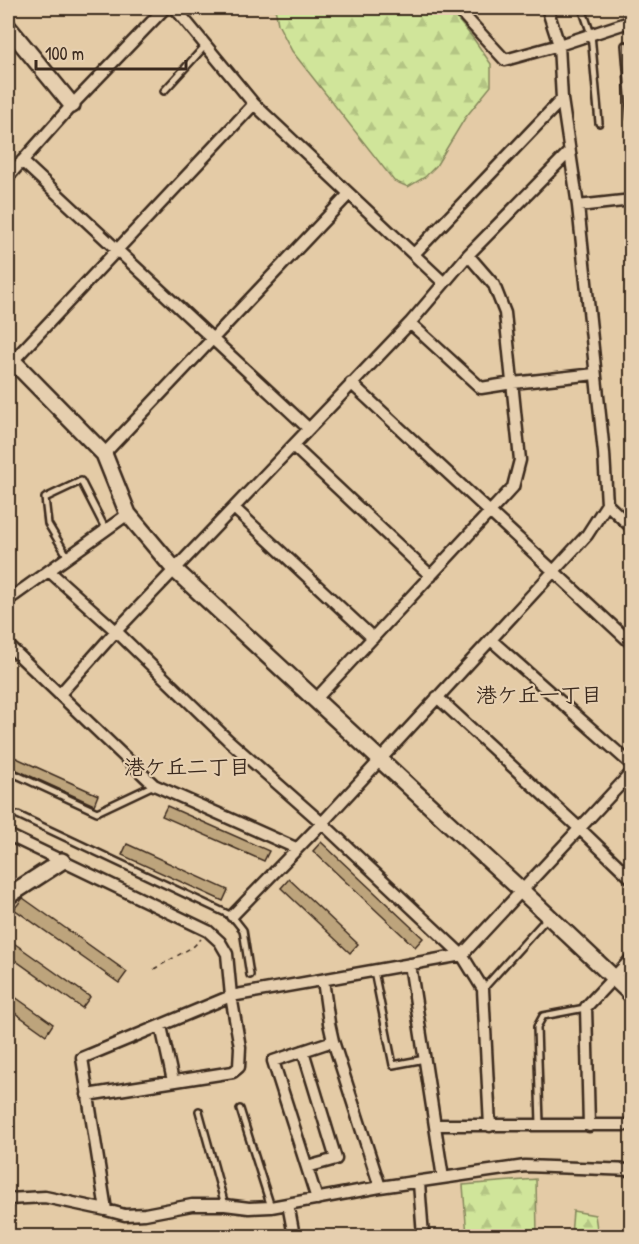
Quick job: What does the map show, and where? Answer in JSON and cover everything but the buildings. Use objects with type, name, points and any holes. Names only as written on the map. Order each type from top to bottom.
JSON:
[{"type":"street","points":[[8,177],[72,105],[165,8]]},
{"type":"street","points":[[175,8],[254,104],[444,283]]},
{"type":"street","points":[[457,8],[505,60],[559,45],[632,19],[628,8]]},
{"type":"street","points":[[232,916],[322,823],[587,536],[607,504],[604,453],[578,206],[562,99],[559,45],[547,8]]},
{"type":"street","points":[[8,27],[72,105]]},
{"type":"street","points":[[414,254],[562,99]]},
{"type":"street","points":[[254,104],[118,250],[9,361],[104,454],[128,514],[175,570],[632,995]]},
{"type":"street","points":[[60,694],[116,631],[410,323],[468,255],[570,152]]},
{"type":"street","points":[[22,161],[308,428]]},
{"type":"street","points":[[104,454],[349,194]]},
{"type":"street","points":[[578,206],[632,200]]},
{"type":"street","points":[[315,700],[513,488],[520,460],[505,313],[494,285],[468,255]]},
{"type":"street","points":[[410,323],[481,388],[595,374]]},
{"type":"street","points":[[351,383],[632,644]]},
{"type":"street","points":[[293,446],[431,576]]},
{"type":"street","points":[[607,504],[632,528]]},
{"type":"street","points":[[234,508],[373,638]]},
{"type":"street","points":[[8,600],[128,514]]},
{"type":"street","points":[[49,571],[116,631],[228,740],[322,823],[462,955],[483,989],[490,1126]]},
{"type":"street","points":[[491,640],[632,765]]},
{"type":"street","points":[[8,645],[154,785],[296,848]]},
{"type":"street","points":[[437,698],[632,879]]},
{"type":"street","points":[[106,1210],[82,1058],[231,996],[462,955],[632,772]]},
{"type":"street","points":[[8,835],[208,931],[220,942],[227,954],[231,996],[240,1047],[239,1066],[233,1072],[87,1095]]},
{"type":"street","points":[[8,896],[62,861]]},
{"type":"street","points":[[589,1126],[586,1007],[632,958]]},
{"type":"street","points":[[410,964],[443,1178]]},
{"type":"street","points":[[323,980],[333,1041],[381,1187]]},
{"type":"street","points":[[161,1026],[173,1081]]},
{"type":"street","points":[[317,1200],[273,1061],[333,1041]]},
{"type":"street","points":[[303,1052],[336,1159],[307,1167]]},
{"type":"street","points":[[435,1125],[632,1125]]},
{"type":"street","points":[[8,1199],[45,1197],[125,1215],[145,1214],[192,1205],[271,1207],[381,1187],[525,1167],[632,1170]]},
{"type":"street","points":[[419,1183],[423,1236]]},
{"type":"street","points":[[288,1204],[294,1236]]},
{"type":"lane","points":[[582,8],[591,34],[599,123]]},
{"type":"lane","points":[[164,91],[206,45]]},
{"type":"lane","points":[[625,45],[631,118]]},
{"type":"lane","points":[[68,557],[48,524],[45,498],[81,481],[106,530]]},
{"type":"lane","points":[[8,771],[97,812],[154,785]]},
{"type":"lane","points":[[18,815],[232,916],[243,930],[250,975]]},
{"type":"lane","points":[[483,989],[549,917]]},
{"type":"lane","points":[[374,971],[393,1065],[425,1059]]},
{"type":"lane","points":[[540,1126],[537,1028],[543,1016],[586,1007]]},
{"type":"lane","points":[[240,1110],[271,1207]]},
{"type":"lane","points":[[199,1111],[225,1205]]},
{"type":"path","points":[[154,969],[194,946],[208,931]]},
{"type":"green space","points":[[275,8],[448,8],[491,64],[491,86],[465,118],[436,166],[425,177],[408,187],[394,181],[292,51],[278,24]]},
{"type":"green space","points":[[536,1179],[537,1236],[467,1236],[463,1185]]},
{"type":"green space","points":[[573,1211],[595,1215],[598,1236],[571,1236]]},
{"type":"district","name":"港ケ丘一丁目","points":[[539,694]]},
{"type":"district","name":"港ケ丘二丁目","points":[[187,766]]}]
